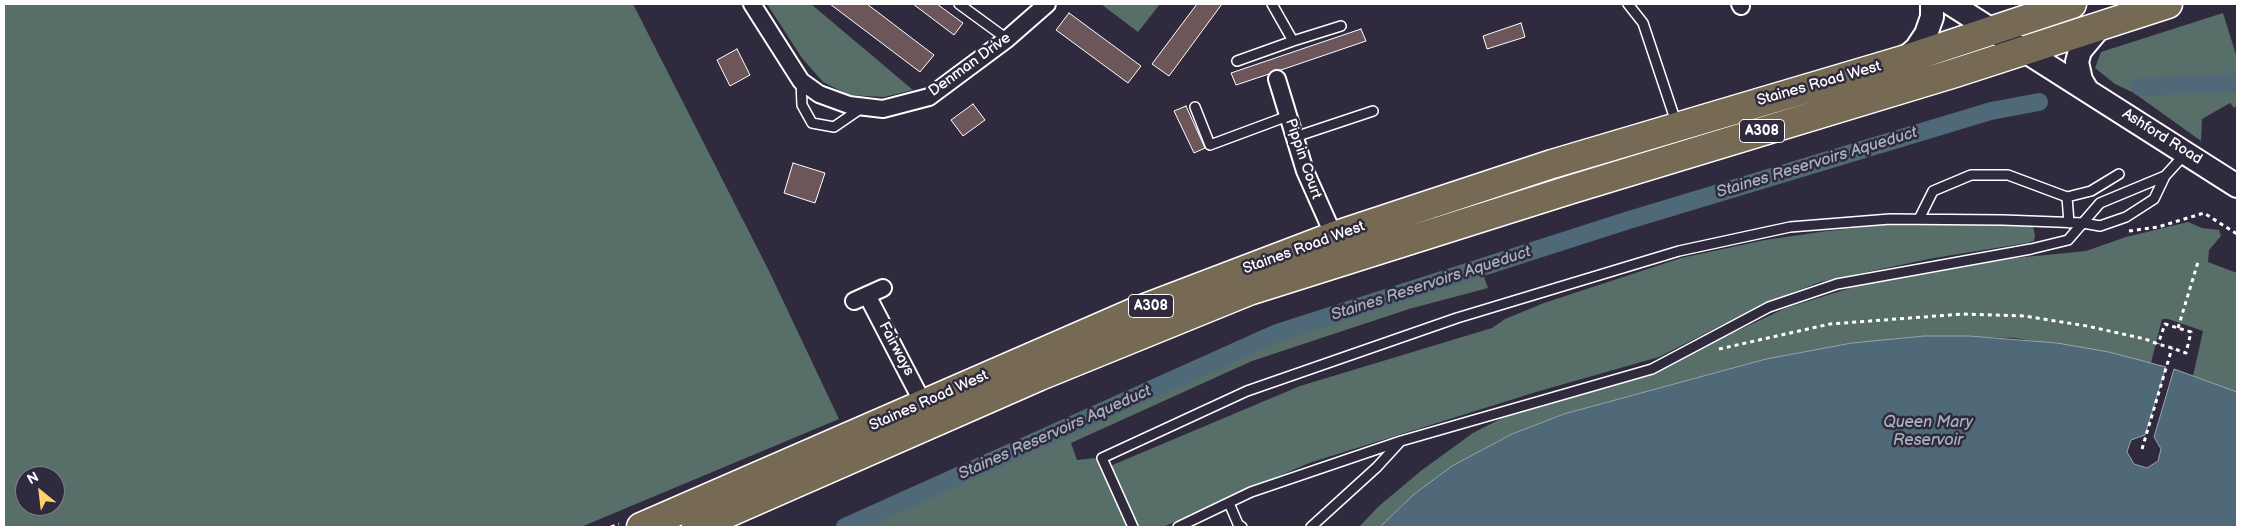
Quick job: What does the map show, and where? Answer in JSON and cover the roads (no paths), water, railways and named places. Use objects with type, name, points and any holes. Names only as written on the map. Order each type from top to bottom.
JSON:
[{"type":"highway","name":"A308","points":[[1990,31],[2044,8],[2072,4]]},
{"type":"highway","name":"A308","points":[[2024,51],[2168,4]]},
{"type":"highway","name":"Staines Road West","points":[[641,527],[1137,311],[1334,236],[1677,126],[1903,60],[1990,31]]},
{"type":"highway","name":"Staines Road West","points":[[696,527],[1040,376],[1249,291],[1568,190],[2024,51]]},
{"type":"street","name":"Denman Drive","points":[[752,4],[801,81],[819,94],[849,105],[883,109],[929,97],[1007,39],[1047,4]]},
{"type":"street","points":[[1903,60],[1916,50],[1926,34],[1932,17],[1932,4]]},
{"type":"street","name":"Ashford Road","points":[[1951,4],[1990,31],[2186,152],[2237,186]]},
{"type":"street","points":[[2087,90],[2080,80],[2077,62],[2080,51],[2101,26]]},
{"type":"street","name":"Pippin Court","points":[[1277,79],[1314,196],[1334,236]]},
{"type":"street","name":"Fairways","points":[[883,288],[861,298],[923,403]]},
{"type":"lane","points":[[958,4],[1007,39]]},
{"type":"lane","points":[[1272,4],[1293,41]]},
{"type":"lane","points":[[1628,4],[1643,23],[1677,126]]},
{"type":"lane","points":[[1237,60],[1341,26]]},
{"type":"lane","points":[[801,81],[802,105],[812,123],[834,126],[863,107]]},
{"type":"lane","points":[[1195,107],[1210,145],[1288,116]]},
{"type":"lane","points":[[1295,137],[1373,111]]},
{"type":"lane","points":[[1133,527],[1102,458],[1247,392],[1457,318],[1679,251],[1790,227],[1890,219],[2084,223],[2100,226],[2126,217],[2154,199],[2166,176],[2186,152]]},
{"type":"lane","points":[[1919,219],[1933,191],[1971,175],[2008,175],[2067,197],[2091,191],[2119,174]]},
{"type":"lane","points":[[1178,527],[1251,492],[1401,441],[1652,370],[1768,307],[1837,284],[2032,249],[2068,240],[2100,203],[2166,176]]},
{"type":"lane","points":[[2067,197],[2069,223]]},
{"type":"lane","points":[[1311,527],[1377,467],[1401,441]]},
{"type":"lane","points":[[1229,503],[1238,524],[1242,527]]},
{"type":"water","name":"Queen Mary Reservoir","points":[[1924,336],[1969,336],[2057,343],[2109,352],[2166,367],[2145,435],[2131,440],[2127,452],[2134,464],[2147,468],[2158,461],[2161,449],[2154,437],[2174,369],[2237,392],[2237,527],[1380,527],[1413,495],[1452,466],[1512,434],[1564,414],[1766,359],[1852,343]]},
{"type":"waterway","name":"Staines Reservoirs Aqueduct","points":[[2140,87],[2237,83]]},
{"type":"waterway","name":"Staines Reservoirs Aqueduct","points":[[845,527],[1277,333],[1629,220],[1991,111],[2039,102]]}]
